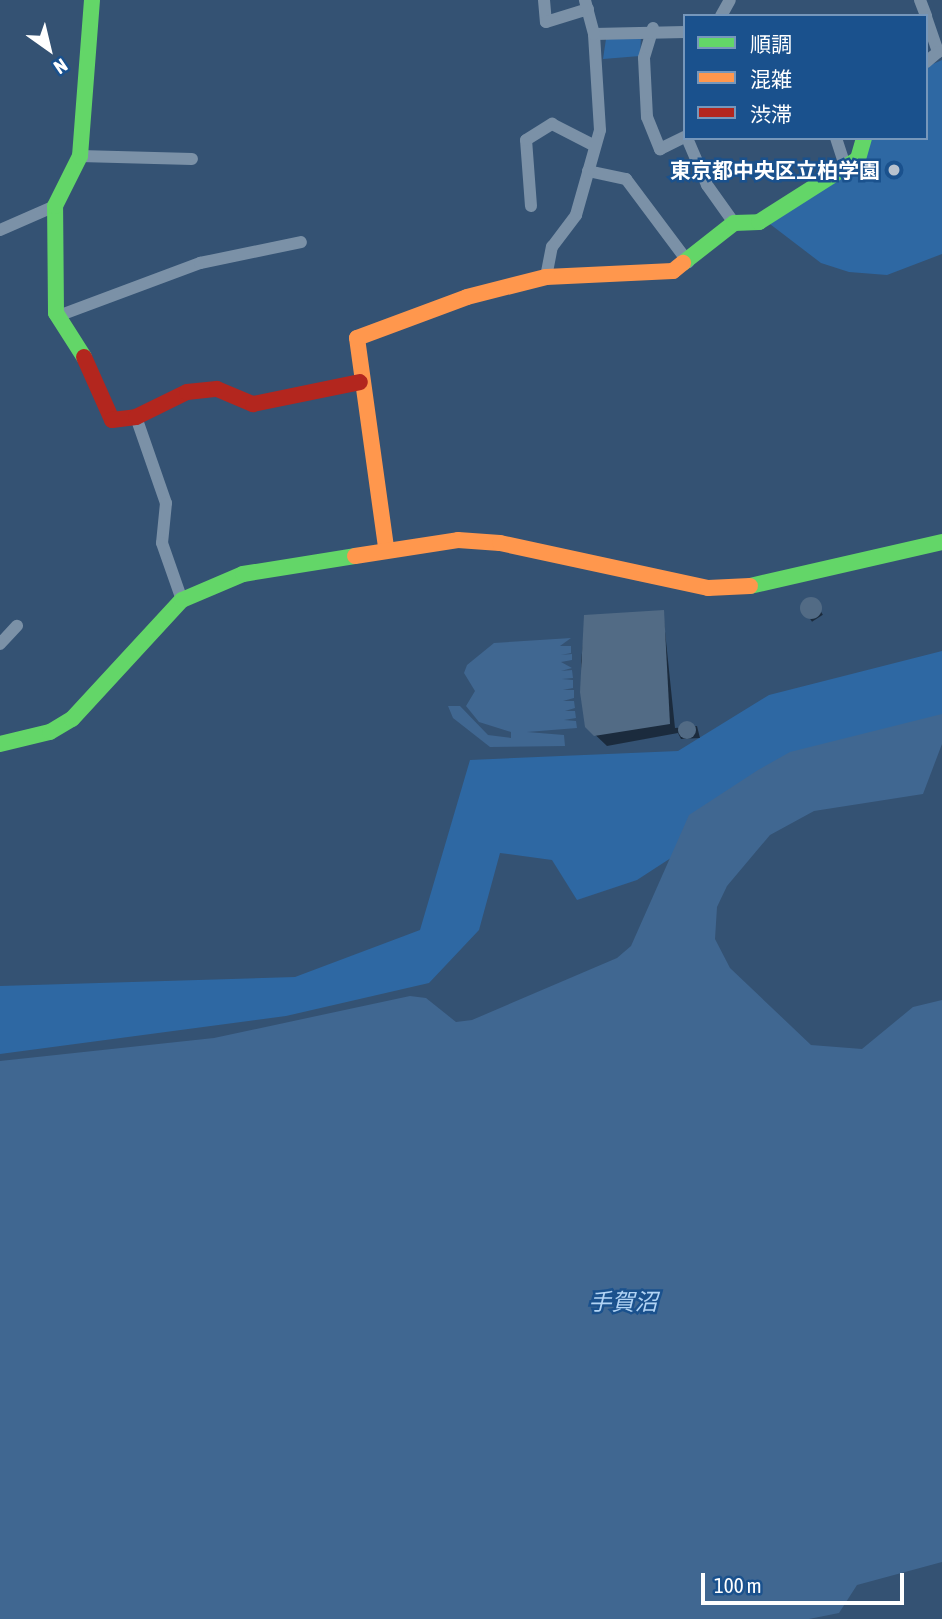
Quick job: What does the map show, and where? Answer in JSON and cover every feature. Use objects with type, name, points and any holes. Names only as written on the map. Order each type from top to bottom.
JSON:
[{"type":"street","points":[[92,0],[80,156],[55,206],[58,316],[79,343],[104,414],[112,420],[136,417],[187,392],[217,389],[253,404],[360,382]]},
{"type":"street","points":[[544,0],[546,22],[587,4],[594,34],[600,130],[576,215],[548,257],[546,278]]},
{"type":"street","points":[[928,23],[938,52],[928,60]]},
{"type":"street","points":[[594,34],[653,28],[683,32]]},
{"type":"street","points":[[653,28],[644,58],[647,117],[660,149],[683,139]]},
{"type":"street","points":[[531,206],[526,140],[552,124],[595,146]]},
{"type":"street","points":[[687,140],[706,185],[734,223]]},
{"type":"street","points":[[837,140],[846,168]]},
{"type":"street","points":[[386,547],[360,382],[358,338],[467,297],[546,278],[673,271],[688,262],[734,223],[759,222],[846,168],[858,159],[863,140]]},
{"type":"street","points":[[80,156],[192,159]]},
{"type":"street","points":[[589,171],[626,179],[688,262]]},
{"type":"street","points":[[0,230],[55,206]]},
{"type":"street","points":[[58,316],[200,263],[301,242]]},
{"type":"street","points":[[136,417],[166,503],[162,543],[182,600]]},
{"type":"street","points":[[0,744],[50,733],[72,719],[182,600],[243,573],[386,547],[500,543],[708,588],[766,582],[942,542]]},
{"type":"street","points":[[0,644],[17,626]]},
{"type":"shaded area","points":[[641,36],[640,56],[603,59],[606,39]]},
{"type":"shaded area","name":"東京都中央区立柏学園","points":[[942,60],[942,254],[887,275],[849,272],[821,263],[766,221],[831,180],[866,140],[928,140],[928,66]]},
{"type":"shaded area","points":[[942,651],[942,717],[842,747],[637,880],[577,900],[552,860],[500,853],[479,930],[429,983],[286,1016],[0,1054],[0,986],[295,977],[420,930],[470,760],[678,751],[769,695]]},
{"type":"water","points":[[571,638],[560,646],[571,646],[571,653],[561,655],[572,654],[572,660],[561,662],[572,668],[561,671],[572,670],[573,678],[562,679],[573,680],[573,688],[563,690],[574,690],[574,698],[563,701],[574,701],[575,708],[565,711],[575,711],[576,718],[564,720],[576,721],[577,728],[527,732],[564,735],[565,746],[490,747],[453,718],[448,706],[460,706],[488,735],[511,738],[511,732],[479,722],[466,706],[475,691],[464,673],[467,665],[494,643]]},
{"type":"water","name":"手賀沼","points":[[942,714],[942,744],[923,794],[814,811],[770,835],[727,886],[717,907],[715,939],[730,968],[811,1045],[862,1049],[913,1007],[942,1000],[942,1562],[857,1585],[839,1613],[809,1619],[0,1619],[0,1061],[214,1038],[410,996],[426,998],[456,1022],[472,1020],[617,958],[631,946],[689,815],[758,770],[790,752]]},
{"type":"building","points":[[811,597],[819,600],[822,608],[819,616],[811,619],[803,616],[800,608],[803,600]]},
{"type":"building","points":[[664,610],[670,724],[594,736],[585,727],[580,692],[584,615]]},
{"type":"building","points":[[687,721],[693,724],[696,730],[693,736],[687,739],[681,736],[678,730],[681,724]]},
{"type":"traffic: fast","points":[[84,357],[56,313],[55,206],[80,156],[92,0]]},
{"type":"traffic: fast","points":[[683,263],[734,223],[759,222],[858,159],[863,140]]},
{"type":"traffic: fast","points":[[750,586],[942,542]]},
{"type":"traffic: fast","points":[[0,744],[50,732],[72,719],[182,600],[243,574],[355,556]]},
{"type":"traffic: slow","points":[[386,547],[357,338],[467,297],[546,277],[673,271],[683,263]]},
{"type":"traffic: slow","points":[[355,556],[458,540],[500,543],[708,588],[750,586]]},
{"type":"traffic: jam","points":[[84,357],[112,420],[136,417],[187,392],[217,389],[253,404],[360,382]]},
{"type":"place","name":"東京都中央区立柏学園","points":[[894,170]]}]
